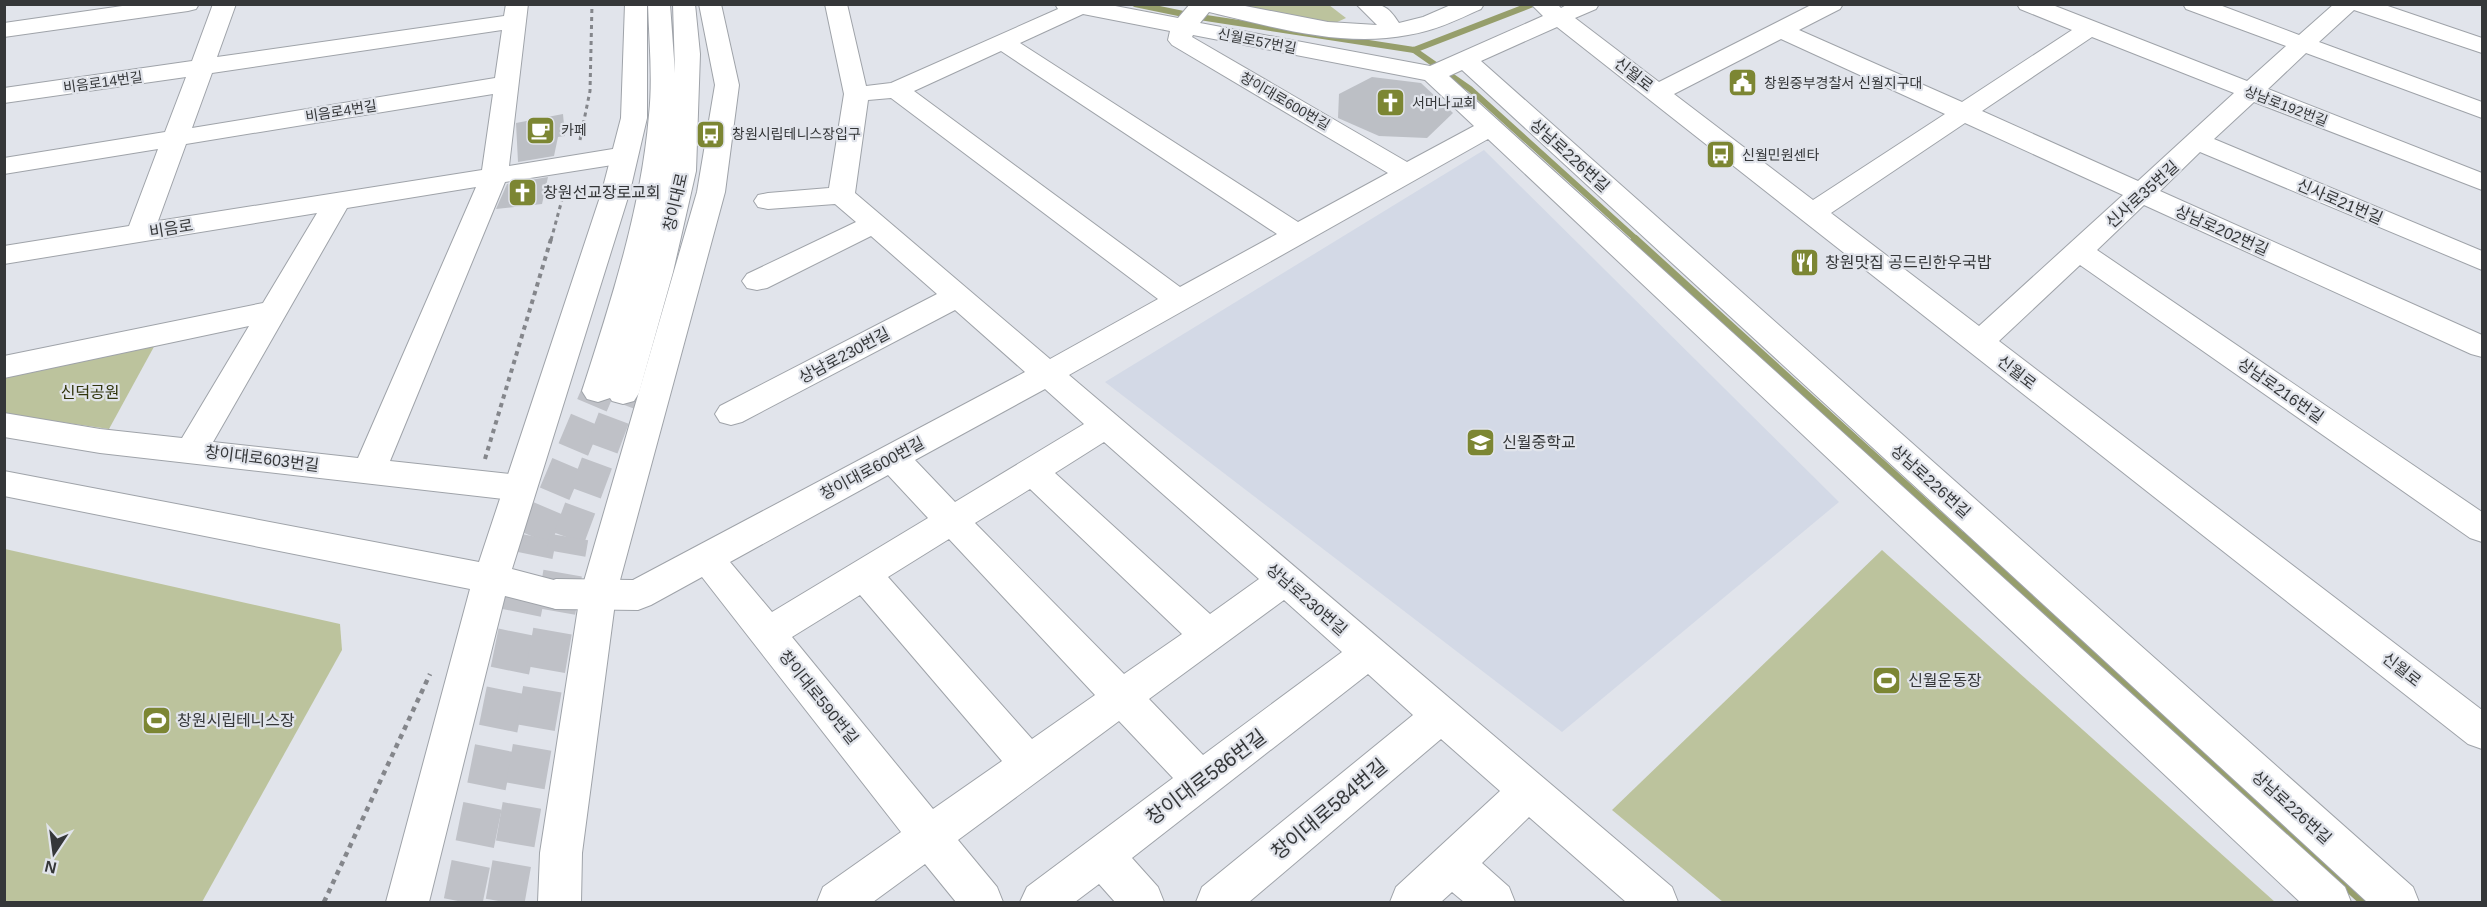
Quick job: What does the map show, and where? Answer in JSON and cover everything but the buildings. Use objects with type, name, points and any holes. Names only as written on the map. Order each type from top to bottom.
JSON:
[{"type":"street","points":[[4,30],[188,4]]},
{"type":"street","points":[[140,233],[225,4]]},
{"type":"street","points":[[407,903],[491,579],[616,191],[634,118],[636,4]]},
{"type":"street","name":"창이대로","points":[[659,4],[662,113],[655,176],[611,392],[659,272],[683,171],[688,54],[684,4]]},
{"type":"street","points":[[559,903],[561,853],[598,595],[711,192],[727,86],[710,4]]},
{"type":"street","points":[[768,201],[841,195],[856,94],[836,4]]},
{"type":"street","points":[[1367,4],[1383,16],[1392,31]]},
{"type":"street","points":[[1195,13],[1345,31],[1392,31],[1429,24],[1473,4]]},
{"type":"street","points":[[1587,4],[1551,11],[1446,68],[1490,127],[2330,903]]},
{"type":"street","points":[[1658,92],[1832,4]]},
{"type":"street","name":"상남로192번길","points":[[2028,4],[2066,10],[2089,29],[2482,182]]},
{"type":"street","points":[[2194,4],[2482,110]]},
{"type":"street","name":"신사로35번길","points":[[1980,342],[2348,4]]},
{"type":"street","points":[[2358,4],[2482,46]]},
{"type":"street","name":"신월로57번길","points":[[856,94],[896,90],[1004,42],[1078,5],[1195,13],[1446,68]]},
{"type":"street","name":"신월로","points":[[1551,11],[2482,732]]},
{"type":"street","points":[[201,67],[516,13],[494,176],[369,471]]},
{"type":"street","name":"창이대로600번길","points":[[1195,13],[1180,40],[1407,173]]},
{"type":"street","points":[[1812,213],[2089,29]]},
{"type":"street","name":"상남로202번길","points":[[1781,30],[2482,348]]},
{"type":"street","points":[[1004,42],[1297,234]]},
{"type":"street","name":"비음로14번길","points":[[4,96],[201,67]]},
{"type":"street","name":"상남로226번길","points":[[1446,68],[2398,903]]},
{"type":"street","name":"비음로4번길","points":[[175,138],[506,84]]},
{"type":"street","points":[[896,90],[1178,300]]},
{"type":"street","name":"창이대로600번길","points":[[4,483],[491,579],[556,594],[638,595],[1047,374],[1490,127]]},
{"type":"street","points":[[4,166],[175,138]]},
{"type":"street","name":"신사로21번길","points":[[2198,142],[2482,261]]},
{"type":"street","name":"비음로","points":[[4,255],[625,155]]},
{"type":"street","name":"상남로230번길","points":[[841,195],[1658,903]]},
{"type":"street","points":[[192,450],[337,202]]},
{"type":"street","points":[[758,281],[874,224]]},
{"type":"street","name":"상남로216번길","points":[[2079,251],[2482,529]]},
{"type":"street","name":"상남로230번길","points":[[731,414],[957,296]]},
{"type":"street","points":[[4,367],[273,311]]},
{"type":"street","name":"창이대로603번길","points":[[4,425],[100,441],[520,488]]},
{"type":"street","points":[[768,633],[1107,425]]},
{"type":"street","points":[[891,458],[1201,780]]},
{"type":"street","points":[[1032,471],[1209,636]]},
{"type":"street","name":"창이대로590번길","points":[[707,558],[982,903]]},
{"type":"street","points":[[864,574],[1030,765]]},
{"type":"street","points":[[838,903],[1285,580]]},
{"type":"street","name":"창이대로586번길","points":[[1042,903],[1369,652]]},
{"type":"street","name":"창이대로584번길","points":[[1217,903],[1441,715]]},
{"type":"street","points":[[1412,903],[1529,791]]},
{"type":"street","points":[[1102,856],[1143,903]]},
{"type":"street","points":[[1453,864],[1494,903]]},
{"type":"path","points":[[482,484],[486,450],[547,254],[571,164],[586,124],[592,58],[592,4]]},
{"type":"path","points":[[324,903],[430,674]]},
{"type":"shaded area","name":"신월중학교","points":[[1484,150],[1839,502],[1562,732],[1105,382]]},
{"type":"green space","points":[[1233,5],[1329,5],[1346,18],[1333,24]]},
{"type":"green space","name":"신덕공원","points":[[156,343],[109,429],[5,414],[5,374]]},
{"type":"green space","points":[[5,549],[340,624],[342,650],[202,902],[5,902]]},
{"type":"green space","name":"신월운동장","points":[[1882,550],[2275,902],[1723,902],[1612,810]]},
{"type":"waterway","points":[[1135,4],[1193,16],[1414,50]]},
{"type":"waterway","points":[[1414,50],[1533,4]]},
{"type":"waterway","points":[[1414,50],[1470,89],[1637,240]]},
{"type":"waterway","points":[[1635,239],[1964,538]]},
{"type":"waterway","points":[[1963,537],[2365,902]]},
{"type":"tunnel","points":[[536,538],[598,391]]},
{"type":"tunnel","points":[[569,538],[623,393]]},
{"type":"tunnel","points":[[463,902],[537,537]]},
{"type":"tunnel","points":[[505,902],[569,537]]},
{"type":"place","name":"창원중부경찰서 신월지구대","points":[[1743,83]]},
{"type":"place","name":"서머나교회","points":[[1391,103]]},
{"type":"place","name":"카페","points":[[540,130]]},
{"type":"place","name":"창원시립테니스장입구","points":[[711,134]]},
{"type":"place","name":"신월민원센타","points":[[1721,155]]},
{"type":"place","name":"창원선교장로교회","points":[[522,192]]},
{"type":"place","name":"창원맛집 공드린한우국밥","points":[[1804,262]]},
{"type":"place","name":"신월중학교","points":[[1481,442]]},
{"type":"place","name":"신월운동장","points":[[1887,680]]},
{"type":"place","name":"창원시립테니스장","points":[[156,720]]}]
